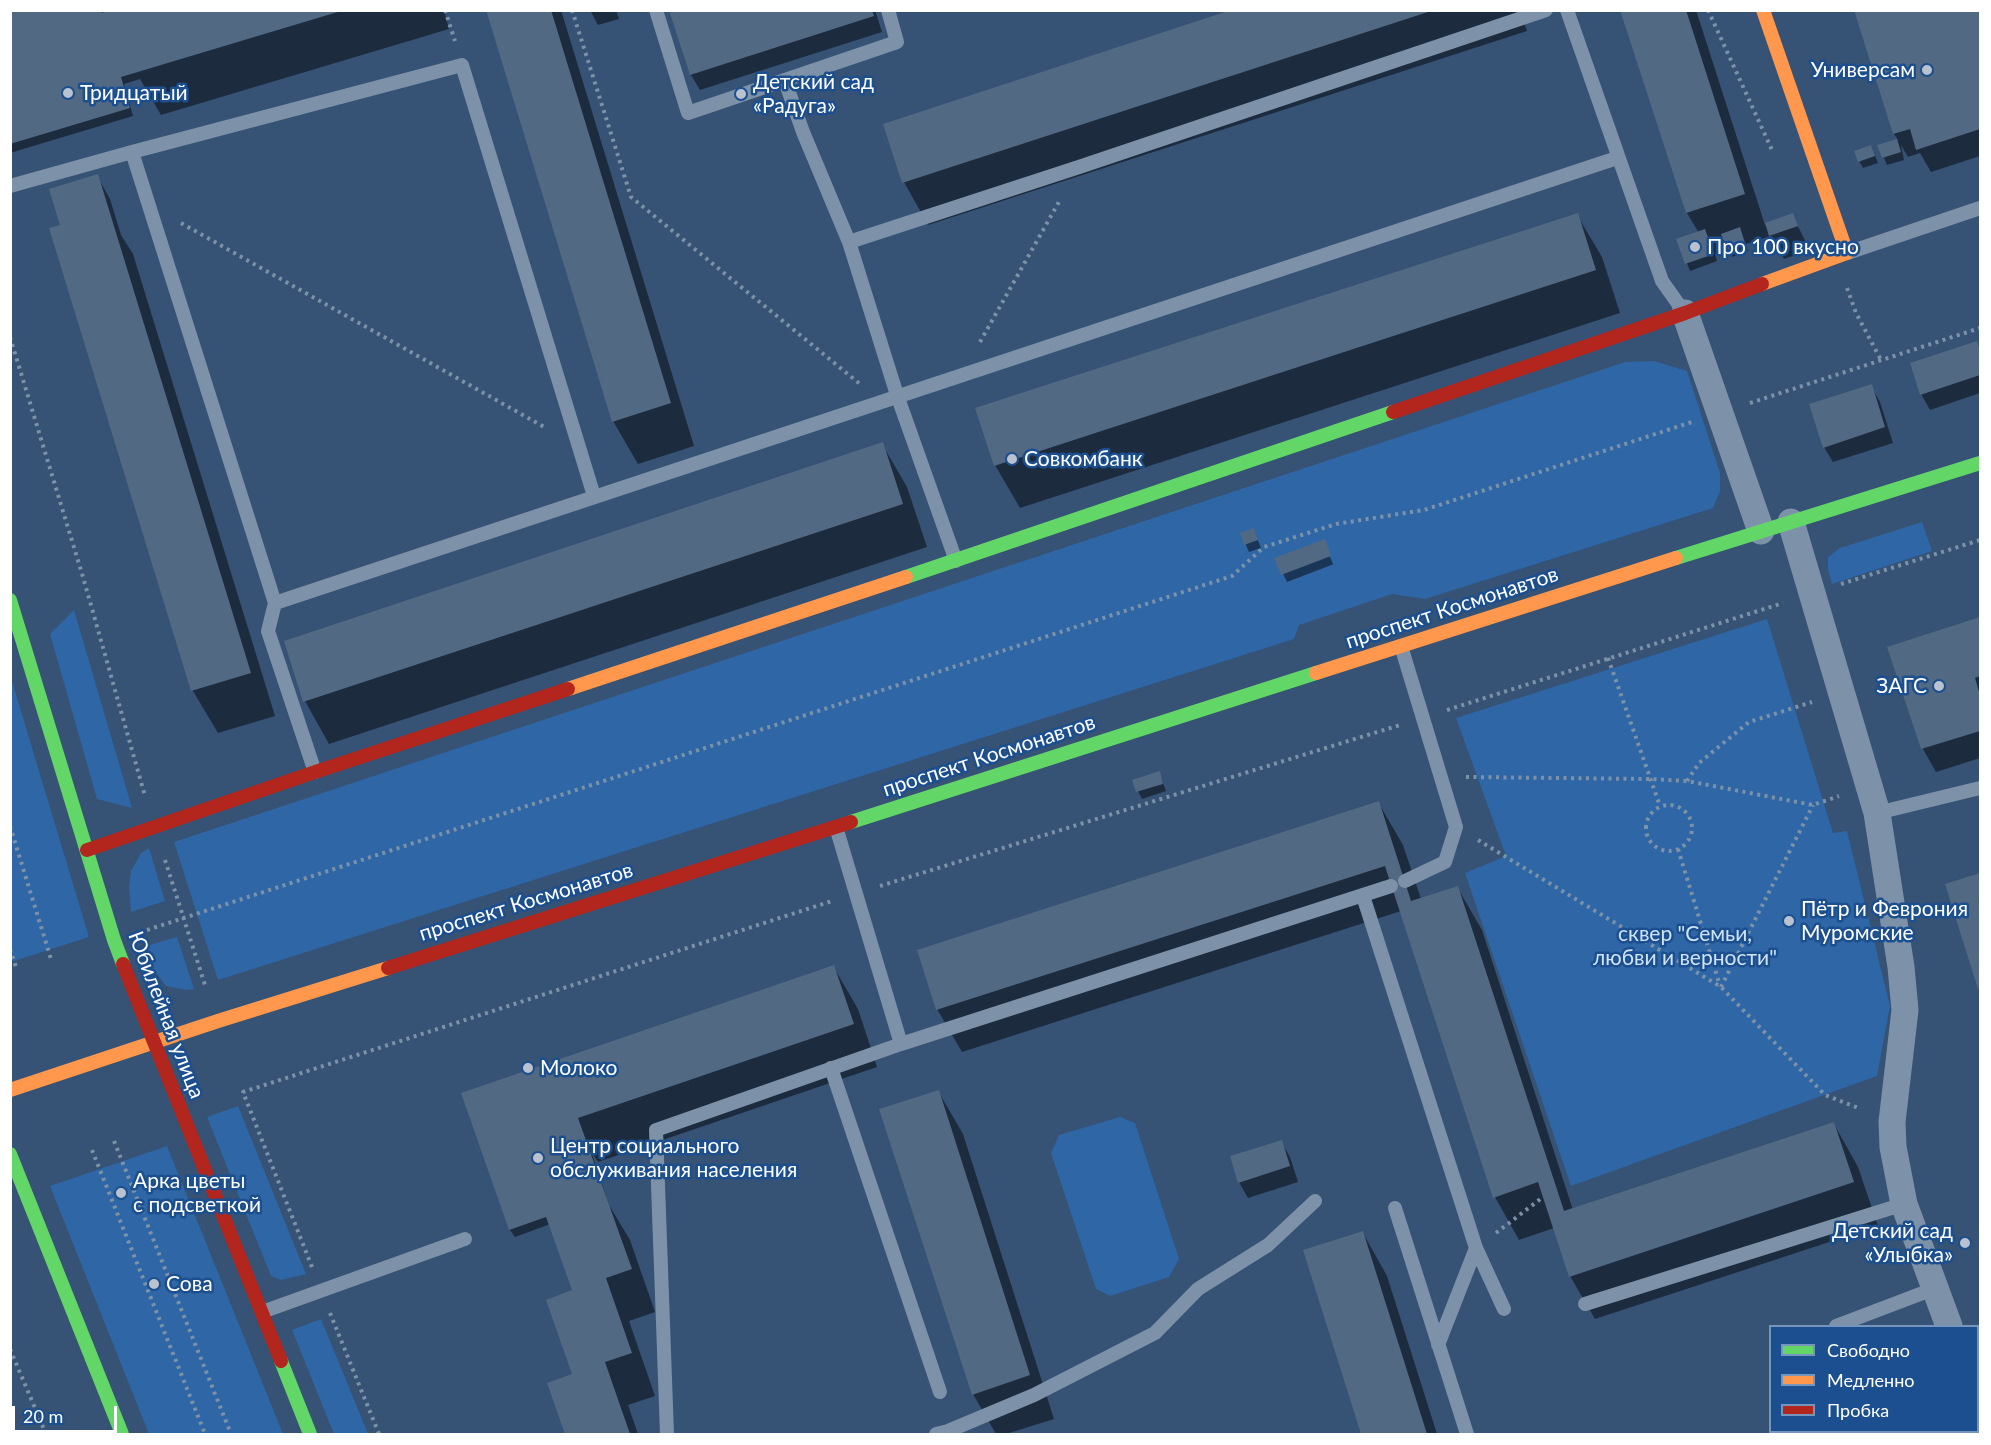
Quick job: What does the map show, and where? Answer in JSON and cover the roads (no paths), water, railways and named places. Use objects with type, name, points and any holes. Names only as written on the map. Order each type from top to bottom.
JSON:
[{"type":"main road","points":[[87,850],[315,772],[957,561],[1685,313],[1842,255],[1762,10]]},
{"type":"main road","name":"проспект Космонавтов","points":[[10,1090],[154,1042],[1980,463]]},
{"type":"main road","name":"Юбилейная улица","points":[[10,600],[114,940],[310,1434]]},
{"type":"main road","points":[[10,1154],[122,1434]]},
{"type":"street","points":[[1685,313],[1761,531]]},
{"type":"street","points":[[1791,522],[1877,813],[1901,967],[1905,1010],[1892,1122],[1893,1147],[1904,1204],[1949,1325]]},
{"type":"lane","points":[[656,10],[688,112],[897,42],[888,10]]},
{"type":"lane","points":[[849,242],[1546,10]]},
{"type":"lane","points":[[1568,10],[1617,158],[1662,281],[1685,313]]},
{"type":"lane","points":[[10,186],[462,64],[594,496]]},
{"type":"lane","points":[[785,81],[803,132],[849,242],[897,395],[957,561]]},
{"type":"lane","points":[[132,152],[275,603],[268,631],[315,772]]},
{"type":"lane","points":[[275,603],[1617,158]]},
{"type":"lane","points":[[1842,255],[1980,208]]},
{"type":"lane","points":[[1401,646],[1456,827],[1445,862],[1405,881]]},
{"type":"lane","points":[[1877,813],[1980,789]]},
{"type":"lane","points":[[836,827],[901,1044]]},
{"type":"lane","points":[[667,1434],[656,1130],[901,1044],[1391,886]]},
{"type":"lane","points":[[1363,896],[1476,1248],[1504,1309]]},
{"type":"lane","points":[[831,1068],[940,1392]]},
{"type":"lane","points":[[936,1434],[1034,1395],[1155,1333],[1198,1289],[1268,1245],[1315,1201]]},
{"type":"lane","points":[[1585,1304],[1904,1204]]},
{"type":"lane","points":[[1395,1208],[1467,1434]]},
{"type":"lane","points":[[262,1312],[465,1239]]},
{"type":"lane","points":[[1438,1345],[1476,1248]]},
{"type":"lane","points":[[1839,1325],[1936,1288]]},
{"type":"place","name":"Универсам","points":[[1927,70]]},
{"type":"place","name":"Тридцатый","points":[[68,93]]},
{"type":"place","name":"Детский сад «Радуга»","points":[[741,94]]},
{"type":"place","name":"Про 100 вкусно","points":[[1695,247]]},
{"type":"place","name":"Совкомбанк","points":[[1012,459]]},
{"type":"place","name":"ЗАГС","points":[[1939,686]]},
{"type":"place","name":"Пётр и Феврония Муромские","points":[[1789,921]]},
{"type":"place","name":"Молоко","points":[[528,1068]]},
{"type":"place","name":"Центр социального обслуживания населения","points":[[538,1158]]},
{"type":"place","name":"Арка цветы с подсветкой","points":[[121,1193]]},
{"type":"place","name":"Детский сад «Улыбка»","points":[[1965,1243]]},
{"type":"place","name":"Сова","points":[[154,1284]]},
{"type":"park label","name":"сквер \"Семьи, любви и верности\"","points":[[1685,946]]}]
